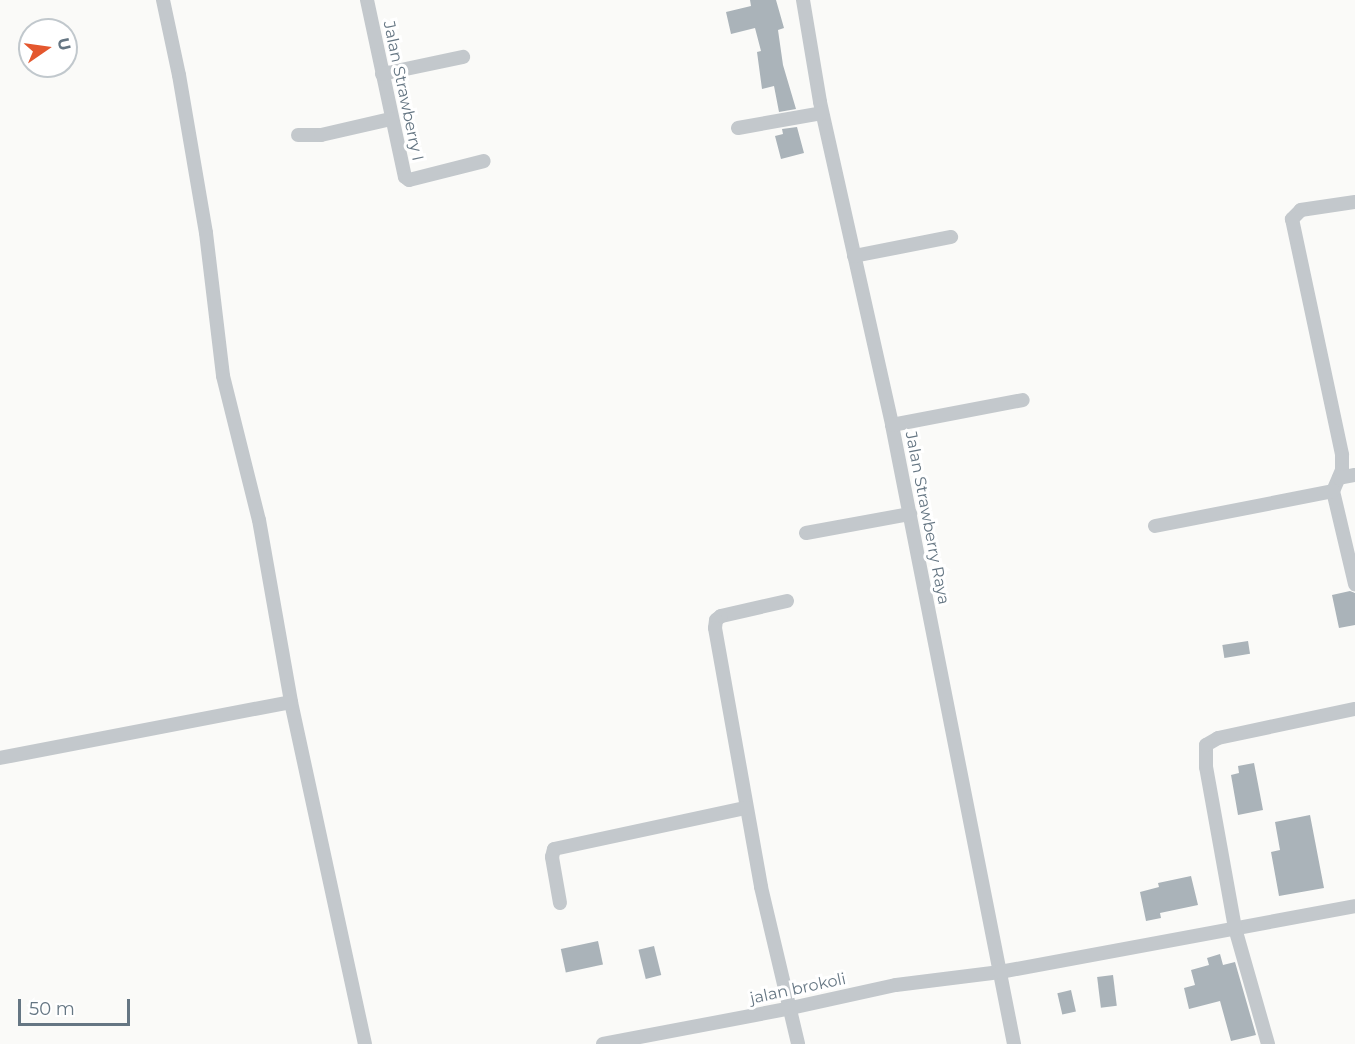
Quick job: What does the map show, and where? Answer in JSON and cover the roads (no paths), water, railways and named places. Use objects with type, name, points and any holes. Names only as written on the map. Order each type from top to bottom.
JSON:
[{"type":"street","points":[[163,0],[179,75],[206,232],[222,376],[259,520],[291,702],[365,1044]]},
{"type":"street","name":"Jalan Strawberry I","points":[[367,0],[401,166],[409,180],[484,161]]},
{"type":"street","name":"Jalan Strawberry Raya","points":[[803,0],[822,113],[892,425],[1014,1044]]},
{"type":"street","points":[[382,74],[463,57]]},
{"type":"street","points":[[738,128],[822,113]]},
{"type":"street","points":[[298,135],[321,135],[391,119]]},
{"type":"street","points":[[1355,202],[1301,210],[1292,219],[1341,455],[1339,478],[1333,491],[1355,584]]},
{"type":"street","points":[[854,256],[951,237]]},
{"type":"street","points":[[892,425],[1023,400]]},
{"type":"street","points":[[1339,478],[1355,475]]},
{"type":"street","points":[[1155,526],[1333,491]]},
{"type":"street","points":[[806,533],[910,514]]},
{"type":"street","points":[[787,601],[721,616],[716,620],[729,714],[761,887],[798,1044]]},
{"type":"street","points":[[0,758],[291,702]]},
{"type":"street","points":[[1268,1044],[1234,928],[1206,767],[1206,745],[1218,738],[1355,709]]},
{"type":"street","points":[[560,903],[552,856],[554,849],[746,808]]},
{"type":"street","name":"jalan brokoli","points":[[603,1044],[791,1008],[896,985],[1000,972],[1355,906]]}]
